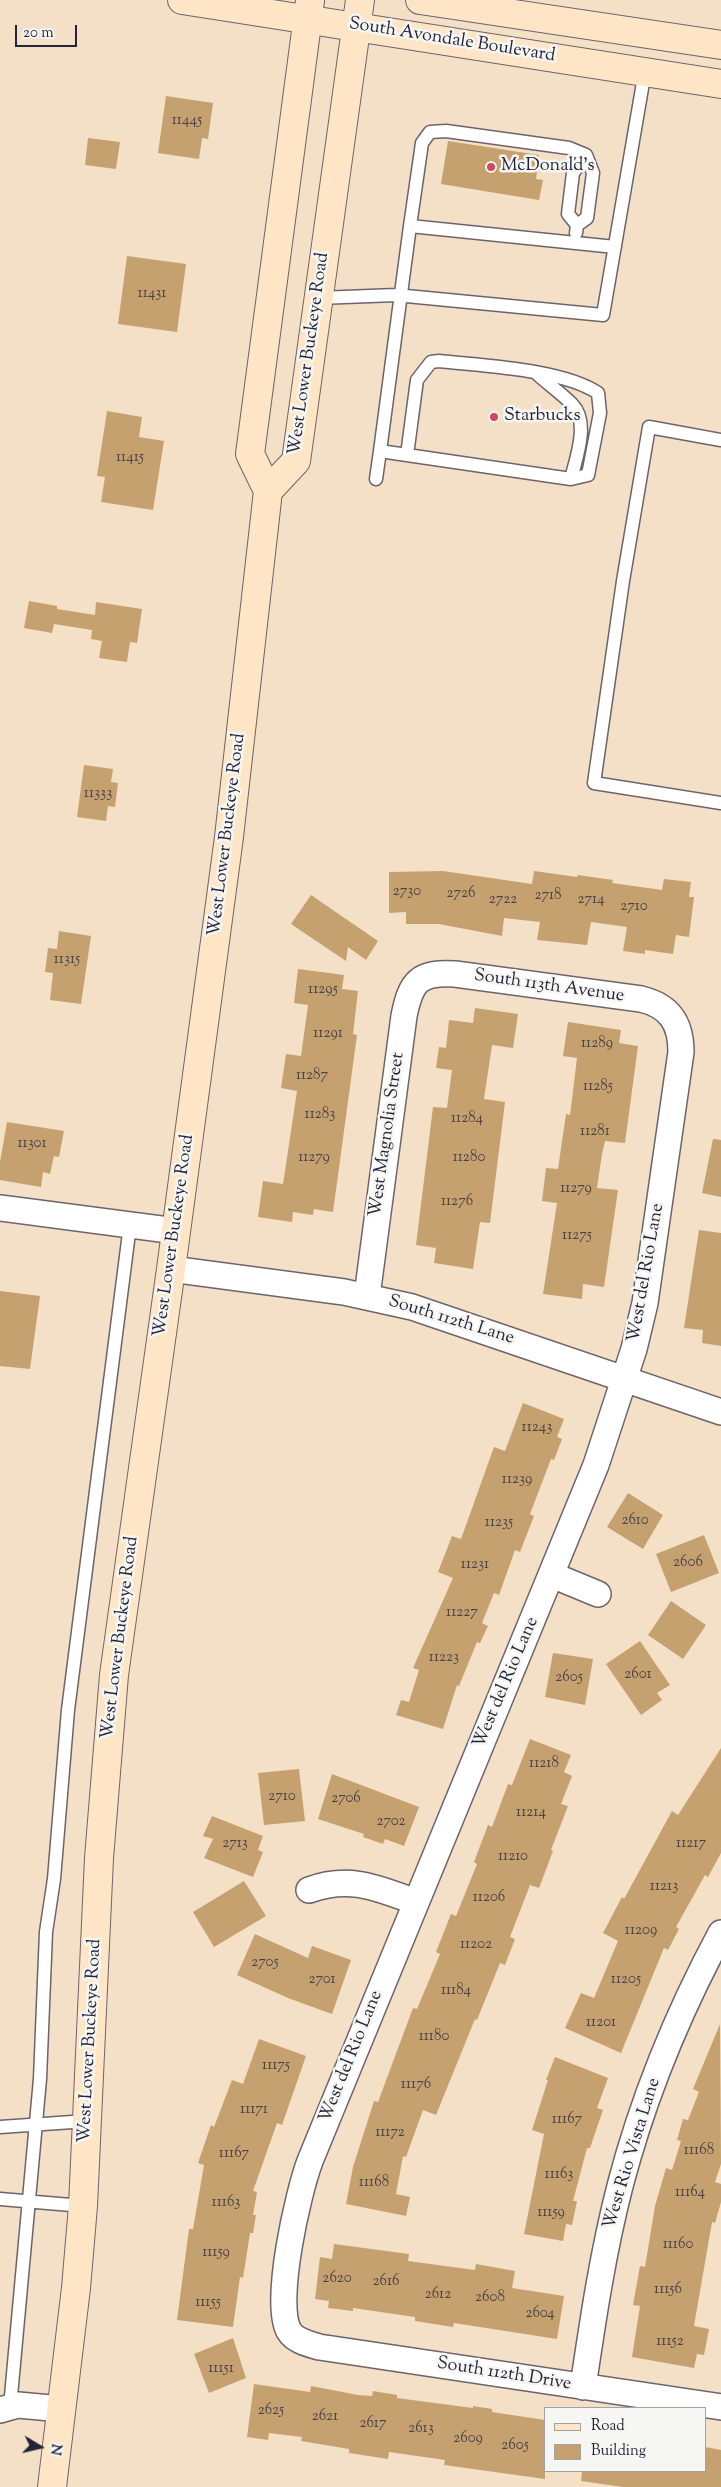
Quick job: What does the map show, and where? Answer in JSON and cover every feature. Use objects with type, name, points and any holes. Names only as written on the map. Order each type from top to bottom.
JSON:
[{"type":"main road","name":"South Avondale Boulevard","points":[[182,0],[358,13],[645,71],[721,84]]},
{"type":"main road","name":"South Avondale Boulevard","points":[[420,0],[721,45]]},
{"type":"main road","points":[[268,492],[250,454],[309,9]]},
{"type":"main road","name":"West Lower Buckeye Road","points":[[52,2487],[83,2206],[104,1772],[114,1675],[172,1269],[229,837],[268,492],[296,461],[358,13]]},
{"type":"street","name":"South 113th Avenue","points":[[420,978],[430,975],[455,974],[641,999],[665,1009],[674,1017]]},
{"type":"street","name":"West Magnolia Street","points":[[367,1296],[404,1016],[412,987],[420,978]]},
{"type":"street","name":"West del Rio Lane","points":[[291,2334],[285,2323],[283,2298],[302,2182],[587,1489],[640,1328],[649,1281],[680,1062],[681,1040],[674,1017]]},
{"type":"street","points":[[0,1208],[176,1231]]},
{"type":"street","name":"South 112th Lane","points":[[172,1269],[367,1296],[438,1315],[721,1412]]},
{"type":"street","points":[[552,1575],[598,1594]]},
{"type":"street","points":[[309,1890],[339,1882],[356,1883],[373,1886],[416,1902]]},
{"type":"street","name":"West Rio Vista Lane","points":[[583,2387],[610,2229],[635,2136],[684,2006],[721,1933]]},
{"type":"street","name":"South 112th Drive","points":[[291,2334],[299,2340],[319,2347],[721,2407]]},
{"type":"street","points":[[5,2408],[18,2405],[62,2409]]},
{"type":"lane","points":[[318,298],[400,296],[603,315],[645,71]]},
{"type":"lane","points":[[376,479],[422,143],[430,132],[446,131],[569,148],[586,155],[593,172],[587,218],[577,225]]},
{"type":"lane","points":[[575,243],[577,225],[568,214],[573,172],[586,155]]},
{"type":"lane","points":[[410,226],[615,247]]},
{"type":"lane","points":[[380,451],[406,455],[570,479],[588,475],[600,413],[598,393],[587,386],[536,373],[439,360],[431,362],[417,380],[406,455]]},
{"type":"lane","points":[[536,373],[573,405],[579,416],[580,443],[570,479]]},
{"type":"lane","points":[[721,440],[649,427],[623,581],[594,783],[721,804]]},
{"type":"lane","points":[[5,2408],[29,2202],[40,2079],[46,1932],[54,1879],[68,1710],[130,1225]]},
{"type":"lane","points":[[0,2127],[87,2121]]},
{"type":"lane","points":[[0,2199],[83,2206]]},
{"type":"building","points":[[166,96],[213,103],[208,139],[202,138],[199,159],[158,153]]},
{"type":"building","points":[[88,138],[120,142],[116,169],[85,165]]},
{"type":"building","name":"McDonald's","points":[[448,141],[539,155],[536,179],[543,180],[539,200],[441,184]]},
{"type":"building","points":[[127,256],[186,264],[177,332],[118,324]]},
{"type":"building","points":[[107,411],[142,417],[139,437],[164,441],[153,510],[101,502],[105,477],[97,476]]},
{"type":"building","points":[[29,601],[57,606],[57,609],[95,615],[96,602],[142,609],[137,643],[130,642],[127,662],[99,658],[102,641],[91,639],[92,630],[54,624],[52,633],[24,628]]},
{"type":"building","points":[[84,765],[113,769],[111,782],[118,783],[115,807],[108,806],[106,821],[77,817]]},
{"type":"building","points":[[443,871],[532,884],[534,871],[613,880],[612,883],[662,890],[664,879],[691,882],[689,897],[694,897],[689,937],[676,935],[673,954],[645,950],[645,954],[623,951],[627,927],[591,922],[587,945],[537,940],[540,922],[504,918],[502,936],[439,924],[406,924],[406,912],[389,913],[389,872]]},
{"type":"building","points":[[311,895],[378,941],[366,960],[348,947],[346,961],[291,924]]},
{"type":"building","points":[[59,931],[91,936],[81,1004],[50,1000],[53,973],[45,972],[48,948],[57,949]]},
{"type":"building","points":[[298,969],[344,975],[342,989],[358,991],[353,1034],[357,1035],[333,1212],[314,1209],[313,1215],[293,1212],[292,1222],[258,1217],[263,1181],[283,1184],[297,1091],[281,1088],[286,1054],[301,1056],[308,1005],[294,1003]]},
{"type":"building","points":[[475,1008],[518,1014],[513,1048],[492,1045],[484,1099],[505,1102],[490,1223],[480,1222],[473,1269],[434,1263],[436,1248],[416,1245],[433,1107],[447,1108],[452,1070],[436,1068],[439,1047],[446,1048],[449,1020],[473,1023]]},
{"type":"building","points":[[568,1022],[621,1030],[619,1043],[638,1046],[625,1143],[605,1141],[597,1188],[618,1190],[604,1287],[583,1284],[582,1299],[543,1294],[557,1203],[542,1201],[546,1168],[558,1169],[566,1114],[570,1115],[577,1058],[563,1056]]},
{"type":"building","points":[[7,1122],[64,1131],[59,1157],[54,1156],[50,1174],[43,1172],[41,1187],[0,1180],[0,1162]]},
{"type":"building","points":[[713,1139],[721,1140],[721,1197],[702,1193]]},
{"type":"building","points":[[699,1230],[721,1233],[721,1346],[702,1343],[703,1330],[684,1328]]},
{"type":"building","points":[[0,1291],[40,1296],[30,1369],[0,1366]]},
{"type":"building","points":[[523,1403],[564,1419],[557,1437],[562,1439],[554,1460],[551,1459],[530,1514],[534,1516],[520,1552],[515,1550],[499,1595],[494,1593],[482,1623],[488,1626],[480,1643],[477,1642],[459,1686],[457,1685],[443,1729],[396,1715],[401,1700],[409,1702],[419,1670],[413,1668],[453,1578],[438,1572],[452,1536],[461,1539],[494,1447],[505,1451]]},
{"type":"building","points":[[628,1493],[663,1515],[643,1549],[607,1527]]},
{"type":"building","points":[[704,1535],[719,1573],[671,1592],[656,1554]]},
{"type":"building","points":[[671,1601],[706,1625],[683,1659],[648,1635]]},
{"type":"building","points":[[640,1641],[670,1685],[657,1693],[662,1700],[641,1715],[606,1664]]},
{"type":"building","points":[[553,1653],[593,1659],[585,1705],[545,1697]]},
{"type":"building","points":[[530,1739],[571,1755],[564,1772],[572,1776],[561,1804],[568,1806],[539,1888],[530,1885],[510,1937],[515,1939],[505,1965],[500,1963],[436,2115],[423,2110],[406,2157],[403,2156],[396,2194],[410,2197],[406,2216],[346,2204],[353,2167],[374,2101],[378,2102],[413,2008],[417,2009],[440,1954],[436,1952],[451,1914],[456,1916],[477,1864],[474,1862],[488,1825],[492,1827],[508,1784],[512,1785]]},
{"type":"building","points":[[721,1748],[721,1853],[708,1877],[705,1875],[676,1927],[679,1929],[668,1950],[664,1948],[621,2053],[565,2028],[581,1993],[594,1998],[618,1941],[603,1933],[622,1897],[624,1899],[672,1811],[678,1815]]},
{"type":"building","points":[[299,1769],[305,1821],[264,1825],[258,1773]]},
{"type":"building","points":[[332,1774],[419,1807],[404,1846],[385,1839],[383,1844],[363,1837],[364,1834],[318,1819]]},
{"type":"building","points":[[212,1816],[263,1836],[258,1850],[263,1852],[253,1877],[204,1858],[213,1839],[203,1836]]},
{"type":"building","points":[[244,1881],[266,1916],[214,1947],[193,1912]]},
{"type":"building","points":[[255,1934],[308,1958],[312,1946],[351,1960],[332,2014],[288,1998],[237,1975]]},
{"type":"building","points":[[720,2024],[721,2164],[715,2182],[721,2184],[721,2202],[715,2223],[712,2222],[694,2326],[709,2329],[704,2355],[697,2354],[694,2368],[632,2357],[640,2306],[633,2305],[640,2266],[645,2267],[655,2206],[666,2168],[672,2170],[681,2141],[677,2140],[683,2119],[688,2120],[699,2092],[693,2089]]},
{"type":"building","points":[[259,2039],[306,2056],[282,2125],[277,2123],[253,2191],[257,2192],[253,2215],[256,2215],[253,2233],[250,2233],[243,2278],[240,2277],[233,2327],[177,2320],[189,2229],[193,2229],[204,2165],[198,2163],[211,2125],[214,2127],[232,2080],[243,2084]]},
{"type":"building","points":[[555,2057],[608,2078],[597,2108],[603,2110],[590,2148],[587,2148],[573,2201],[577,2201],[572,2225],[566,2224],[563,2241],[524,2234],[544,2134],[532,2130],[548,2080],[546,2080]]},
{"type":"building","points":[[334,2244],[409,2254],[408,2261],[475,2270],[476,2264],[515,2271],[512,2288],[564,2296],[557,2339],[454,2323],[453,2327],[415,2321],[415,2317],[353,2308],[353,2311],[328,2308],[329,2301],[315,2299],[320,2257],[332,2259]]},
{"type":"building","points":[[233,2338],[246,2378],[209,2393],[194,2354]]},
{"type":"building","points":[[254,2384],[310,2392],[311,2386],[372,2396],[373,2391],[397,2395],[397,2398],[473,2408],[473,2406],[492,2409],[492,2412],[544,2420],[545,2479],[444,2465],[445,2460],[389,2452],[388,2459],[349,2453],[349,2449],[301,2441],[302,2437],[269,2433],[268,2440],[247,2437]]},
{"type":"building","points":[[706,2447],[721,2450],[721,2487],[623,2487],[581,2481],[582,2472],[706,2472]]},
{"type":"place","name":"McDonald's","points":[[491,167]]},
{"type":"place","name":"Starbucks","points":[[494,417]]}]
